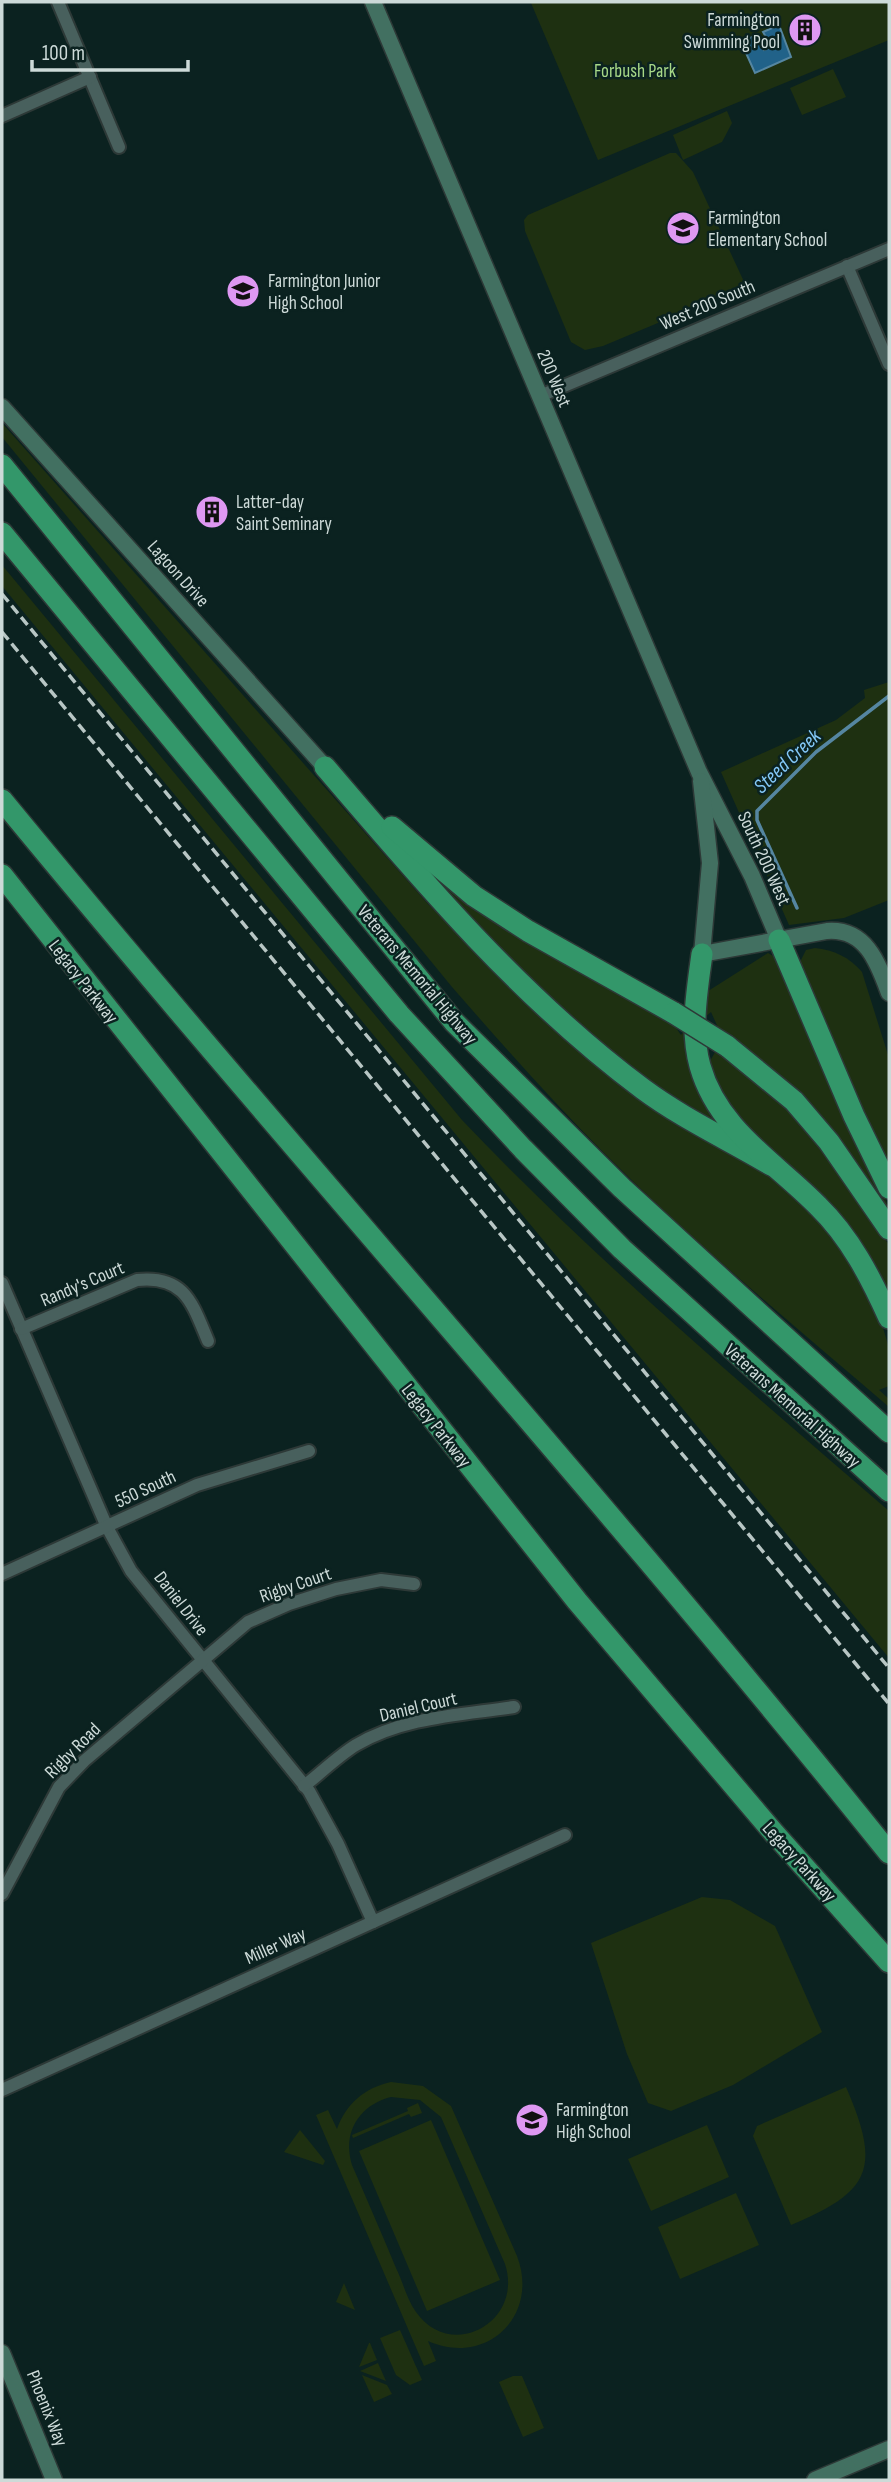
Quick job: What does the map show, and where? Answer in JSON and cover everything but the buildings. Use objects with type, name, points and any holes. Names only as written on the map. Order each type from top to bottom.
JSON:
[{"type":"highway","name":"Veterans Memorial Highway","points":[[2,465],[454,1022],[633,1198],[889,1432]]},
{"type":"highway","name":"Veterans Memorial Highway","points":[[2,533],[399,1014],[488,1111],[622,1248],[889,1491]]},
{"type":"highway","points":[[325,767],[423,856],[474,896],[528,931],[727,1046],[794,1101],[829,1142],[889,1229]]},
{"type":"highway","points":[[325,767],[434,895],[556,1016],[644,1089],[771,1165]]},
{"type":"highway","points":[[2,800],[170,1004],[677,1592],[889,1853]]},
{"type":"highway","name":"Legacy Parkway","points":[[2,875],[577,1601],[774,1833],[889,1962]]},
{"type":"highway","points":[[779,940],[854,1116],[889,1188]]},
{"type":"highway","points":[[702,954],[695,1024],[700,1065],[724,1115],[742,1138],[820,1207],[854,1250],[889,1318]]},
{"type":"main road","name":"200 West","points":[[373,2],[699,772]]},
{"type":"main road","name":"Lagoon Drive","points":[[2,407],[325,767]]},
{"type":"main road","name":"South 200 West","points":[[699,772],[743,856],[779,940]]},
{"type":"main road","name":"South 200 West","points":[[699,772],[710,863],[702,954]]},
{"type":"main road","points":[[702,954],[832,931],[851,934],[863,943],[873,956],[889,993]]},
{"type":"main road","name":"Phoenix Way","points":[[2,2353],[54,2480]]},
{"type":"main road","points":[[815,2480],[889,2449]]},
{"type":"street","points":[[58,2],[119,146]]},
{"type":"street","points":[[2,116],[90,77]]},
{"type":"street","name":"West 200 South","points":[[540,396],[889,249]]},
{"type":"street","points":[[847,267],[889,365]]},
{"type":"street","name":"Randy's Court","points":[[22,1329],[137,1280],[157,1278],[172,1283],[185,1294],[208,1341]]},
{"type":"street","name":"Daniel Drive","points":[[2,1283],[107,1527],[131,1571],[304,1786],[338,1844],[373,1922]]},
{"type":"street","name":"550 South","points":[[2,1574],[197,1485],[309,1451]]},
{"type":"street","name":"Rigby Court","points":[[202,1661],[248,1622],[289,1604],[336,1589],[381,1580],[414,1584]]},
{"type":"street","name":"Rigby Road","points":[[2,1894],[59,1787],[84,1760],[202,1661]]},
{"type":"street","name":"Daniel Court","points":[[304,1786],[355,1746],[390,1729],[436,1718],[514,1707]]},
{"type":"street","name":"Miller Way","points":[[2,2090],[565,1835]]},
{"type":"green space","name":"Forbush Park","points":[[889,2],[889,40],[598,160],[531,3]]},
{"type":"green space","points":[[833,69],[846,97],[802,115],[790,88]]},
{"type":"green space","points":[[727,111],[732,123],[722,142],[683,160],[673,135]]},
{"type":"green space","points":[[670,153],[676,153],[693,172],[746,286],[603,346],[585,350],[571,342],[525,231],[524,220],[528,215]]},
{"type":"green space","points":[[2,423],[428,904],[535,1011],[765,1171],[806,1208],[842,1250],[870,1297],[881,1322],[889,1349],[890,1368],[889,1386],[879,1390],[889,1399],[889,1407],[672,1218],[603,1152],[526,1071],[452,987],[2,437]]},
{"type":"green space","points":[[2,565],[462,1120],[617,1272],[889,1511],[889,1658],[2,586]]},
{"type":"green space","points":[[889,682],[889,900],[844,918],[789,925],[721,772],[836,720],[865,698],[864,690]]},
{"type":"green space","points":[[389,835],[669,1018],[681,1035],[686,1028],[726,1129],[638,1073],[557,1012]]},
{"type":"green space","points":[[815,948],[841,955],[862,972],[889,1058],[889,1178],[799,964],[806,950]]},
{"type":"green space","points":[[768,953],[775,957],[889,1208],[889,1220],[796,1093],[752,1053],[720,1032],[711,1012],[704,1018],[705,993]]},
{"type":"green space","points":[[718,1047],[796,1117],[840,1172],[889,1245],[889,1297],[740,1120],[706,1068]]},
{"type":"green space","points":[[702,1897],[730,1900],[775,1926],[822,2032],[733,2085],[671,2111],[648,2103],[627,2054],[591,1943]]},
{"type":"green space","points":[[391,2082],[423,2086],[451,2106],[517,2256],[522,2278],[521,2298],[514,2316],[503,2331],[488,2341],[470,2347],[449,2347],[428,2341],[436,2361],[424,2366],[316,2115],[328,2110],[337,2129],[345,2112],[357,2098]],"holes":[[[391,2097],[420,2100],[441,2117],[505,2264],[508,2285],[504,2303],[494,2318],[481,2328],[465,2334],[447,2334],[431,2327],[416,2312],[349,2153],[349,2142],[356,2122],[370,2106]]]},
{"type":"green space","points":[[846,2087],[864,2138],[862,2174],[853,2188],[839,2200],[791,2225],[753,2136],[757,2126]]},
{"type":"green space","points":[[418,2103],[422,2113],[411,2117],[409,2114],[353,2138],[352,2135],[408,2111],[407,2108]]},
{"type":"green space","points":[[431,2120],[500,2280],[427,2311],[359,2151]]},
{"type":"green space","points":[[707,2125],[729,2177],[651,2211],[628,2159]]},
{"type":"green space","points":[[300,2130],[325,2161],[323,2165],[284,2152]]},
{"type":"green space","points":[[736,2193],[759,2245],[680,2279],[658,2227]]},
{"type":"green space","points":[[344,2283],[355,2310],[336,2302]]},
{"type":"green space","points":[[400,2330],[422,2380],[410,2385],[396,2375],[380,2338]]},
{"type":"green space","points":[[369,2343],[377,2360],[359,2367]]},
{"type":"green space","points":[[378,2363],[386,2381],[360,2371]]},
{"type":"green space","points":[[362,2375],[387,2385],[392,2394],[374,2402]]},
{"type":"green space","points":[[513,2376],[522,2376],[544,2428],[523,2437],[499,2382]]},
{"type":"water","points":[[779,25],[791,57],[755,73],[741,42],[756,35],[764,50],[772,47],[763,32]]},
{"type":"waterway","name":"Steed Creek","points":[[797,908],[757,820],[757,811],[816,752],[889,696]]},
{"type":"railway","points":[[2,594],[889,1668]]},
{"type":"railway","points":[[2,632],[889,1704]]},
{"type":"place","name":"Farmington Swimming Pool","points":[[805,30]]},
{"type":"place","name":"Farmington Elementary School","points":[[683,228]]},
{"type":"place","name":"Farmington Junior High School","points":[[243,291]]},
{"type":"place","name":"Latter-day Saint Seminary","points":[[212,512]]},
{"type":"place","name":"Farmington High School","points":[[532,2120]]}]
